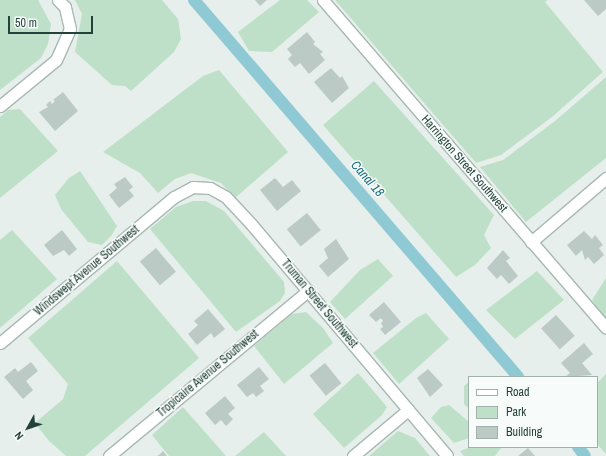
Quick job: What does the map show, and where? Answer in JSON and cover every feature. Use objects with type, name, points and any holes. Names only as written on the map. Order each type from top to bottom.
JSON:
[{"type":"street","points":[[0,106],[56,60],[70,29],[65,7],[58,0]]},
{"type":"street","name":"Harrington Street Southwest","points":[[323,0],[606,328]]},
{"type":"street","points":[[531,242],[606,178]]},
{"type":"street","name":"Truman Street Southwest","points":[[174,197],[193,187],[210,188],[226,197],[308,291],[447,456]]},
{"type":"street","name":"Windswept Avenue Southwest","points":[[0,343],[174,197]]},
{"type":"street","name":"Tropicaire Avenue Southwest","points":[[109,456],[308,291]]},
{"type":"street","points":[[353,456],[408,410]]},
{"type":"green space","points":[[0,0],[38,0],[51,24],[48,44],[41,58],[0,90]]},
{"type":"green space","points":[[75,0],[162,0],[178,19],[181,39],[174,52],[131,91],[125,86],[112,85],[75,52],[82,14]]},
{"type":"green space","points":[[280,0],[307,0],[319,12],[272,52],[249,51],[238,32]]},
{"type":"green space","points":[[335,0],[548,0],[545,2],[603,72],[552,117],[501,155],[476,163]]},
{"type":"green space","points":[[219,70],[288,152],[235,198],[221,183],[191,173],[175,179],[158,193],[140,173],[103,152],[203,76]]},
{"type":"green space","points":[[606,77],[606,158],[526,222],[480,167],[503,160],[555,121]]},
{"type":"green space","points":[[374,81],[494,215],[484,235],[491,248],[475,265],[456,277],[323,125]]},
{"type":"green space","points":[[20,109],[58,151],[0,198],[0,117],[8,110]]},
{"type":"green space","points":[[80,171],[117,226],[111,236],[102,245],[88,242],[61,209],[55,195],[69,178]]},
{"type":"green space","points":[[193,201],[206,201],[224,211],[284,282],[285,293],[280,301],[236,332],[150,229],[176,207]]},
{"type":"green space","points":[[12,230],[57,279],[0,328],[0,240]]},
{"type":"green space","points":[[378,259],[393,276],[345,319],[330,302],[360,270]]},
{"type":"green space","points":[[117,261],[199,358],[85,456],[66,456],[49,441],[35,423],[63,399],[68,384],[28,338]]},
{"type":"green space","points":[[537,271],[564,300],[515,339],[486,310]]},
{"type":"green space","points":[[606,278],[606,321],[592,300]]},
{"type":"green space","points":[[306,312],[323,328],[333,343],[284,384],[254,346],[292,314]]},
{"type":"green space","points":[[426,313],[449,339],[399,384],[373,353],[416,318]]},
{"type":"green space","points":[[358,373],[387,407],[382,415],[344,448],[313,414]]},
{"type":"green space","points":[[606,374],[606,454],[598,445],[598,382]]},
{"type":"green space","points":[[468,383],[468,408],[464,404],[464,386]]},
{"type":"green space","points":[[449,405],[468,421],[468,438],[454,443],[431,418],[441,407]]},
{"type":"green space","points":[[183,407],[226,456],[169,456],[152,435]]},
{"type":"green space","points":[[398,431],[415,438],[430,456],[369,456]]},
{"type":"green space","points":[[264,432],[286,456],[235,456]]},
{"type":"green space","points":[[468,448],[501,448],[495,456],[464,456],[460,451]]},
{"type":"building","points":[[255,0],[267,0],[260,6]]},
{"type":"building","points":[[584,0],[606,0],[606,9],[598,16]]},
{"type":"building","points":[[307,32],[315,42],[313,44],[323,52],[320,54],[325,60],[309,74],[300,63],[295,67],[288,59],[292,55],[287,49]]},
{"type":"building","points":[[331,68],[340,78],[342,76],[349,88],[332,103],[314,82]]},
{"type":"building","points":[[63,92],[78,111],[55,131],[39,112],[48,107],[46,105],[50,101],[52,104],[55,101],[53,100]]},
{"type":"building","points":[[125,177],[133,187],[129,190],[134,196],[119,208],[109,195],[117,188],[114,184]]},
{"type":"building","points":[[275,178],[283,187],[292,180],[301,191],[277,211],[260,190]]},
{"type":"building","points":[[307,213],[321,230],[301,246],[287,229]]},
{"type":"building","points":[[62,230],[77,249],[69,256],[64,250],[53,256],[44,245]]},
{"type":"building","points":[[584,231],[592,239],[595,235],[603,245],[599,248],[604,255],[594,264],[588,257],[585,260],[582,250],[576,256],[567,245]]},
{"type":"building","points":[[336,239],[349,259],[328,277],[319,266],[328,258],[324,249]]},
{"type":"building","points":[[156,248],[176,272],[160,285],[140,261]]},
{"type":"building","points":[[503,250],[510,258],[506,261],[518,276],[509,284],[501,275],[497,279],[487,268]]},
{"type":"building","points":[[384,302],[401,322],[385,335],[380,329],[383,327],[381,323],[383,321],[381,318],[376,322],[369,315]]},
{"type":"building","points":[[208,309],[225,329],[214,338],[211,333],[197,345],[188,334],[198,325],[194,321]]},
{"type":"building","points":[[556,315],[575,336],[560,349],[541,328]]},
{"type":"building","points":[[584,343],[593,354],[582,363],[592,375],[566,376],[570,373],[561,363]]},
{"type":"building","points":[[31,362],[38,371],[26,381],[33,390],[23,399],[4,377],[15,368],[18,372]]},
{"type":"building","points":[[325,363],[341,383],[326,396],[309,376]]},
{"type":"building","points":[[259,367],[269,379],[260,386],[264,391],[256,397],[253,393],[247,397],[237,385]]},
{"type":"building","points":[[428,369],[443,385],[430,397],[417,378]]},
{"type":"building","points":[[225,396],[235,408],[228,414],[233,419],[226,426],[221,420],[215,425],[205,413]]},
{"type":"building","points":[[528,448],[535,456],[518,456]]},
{"type":"building","points":[[163,451],[167,456],[157,456],[159,455]]},
{"type":"waterway","name":"Canal 18","points":[[194,0],[517,376]]},
{"type":"waterway","name":"Canal 18","points":[[579,448],[585,456]]}]
